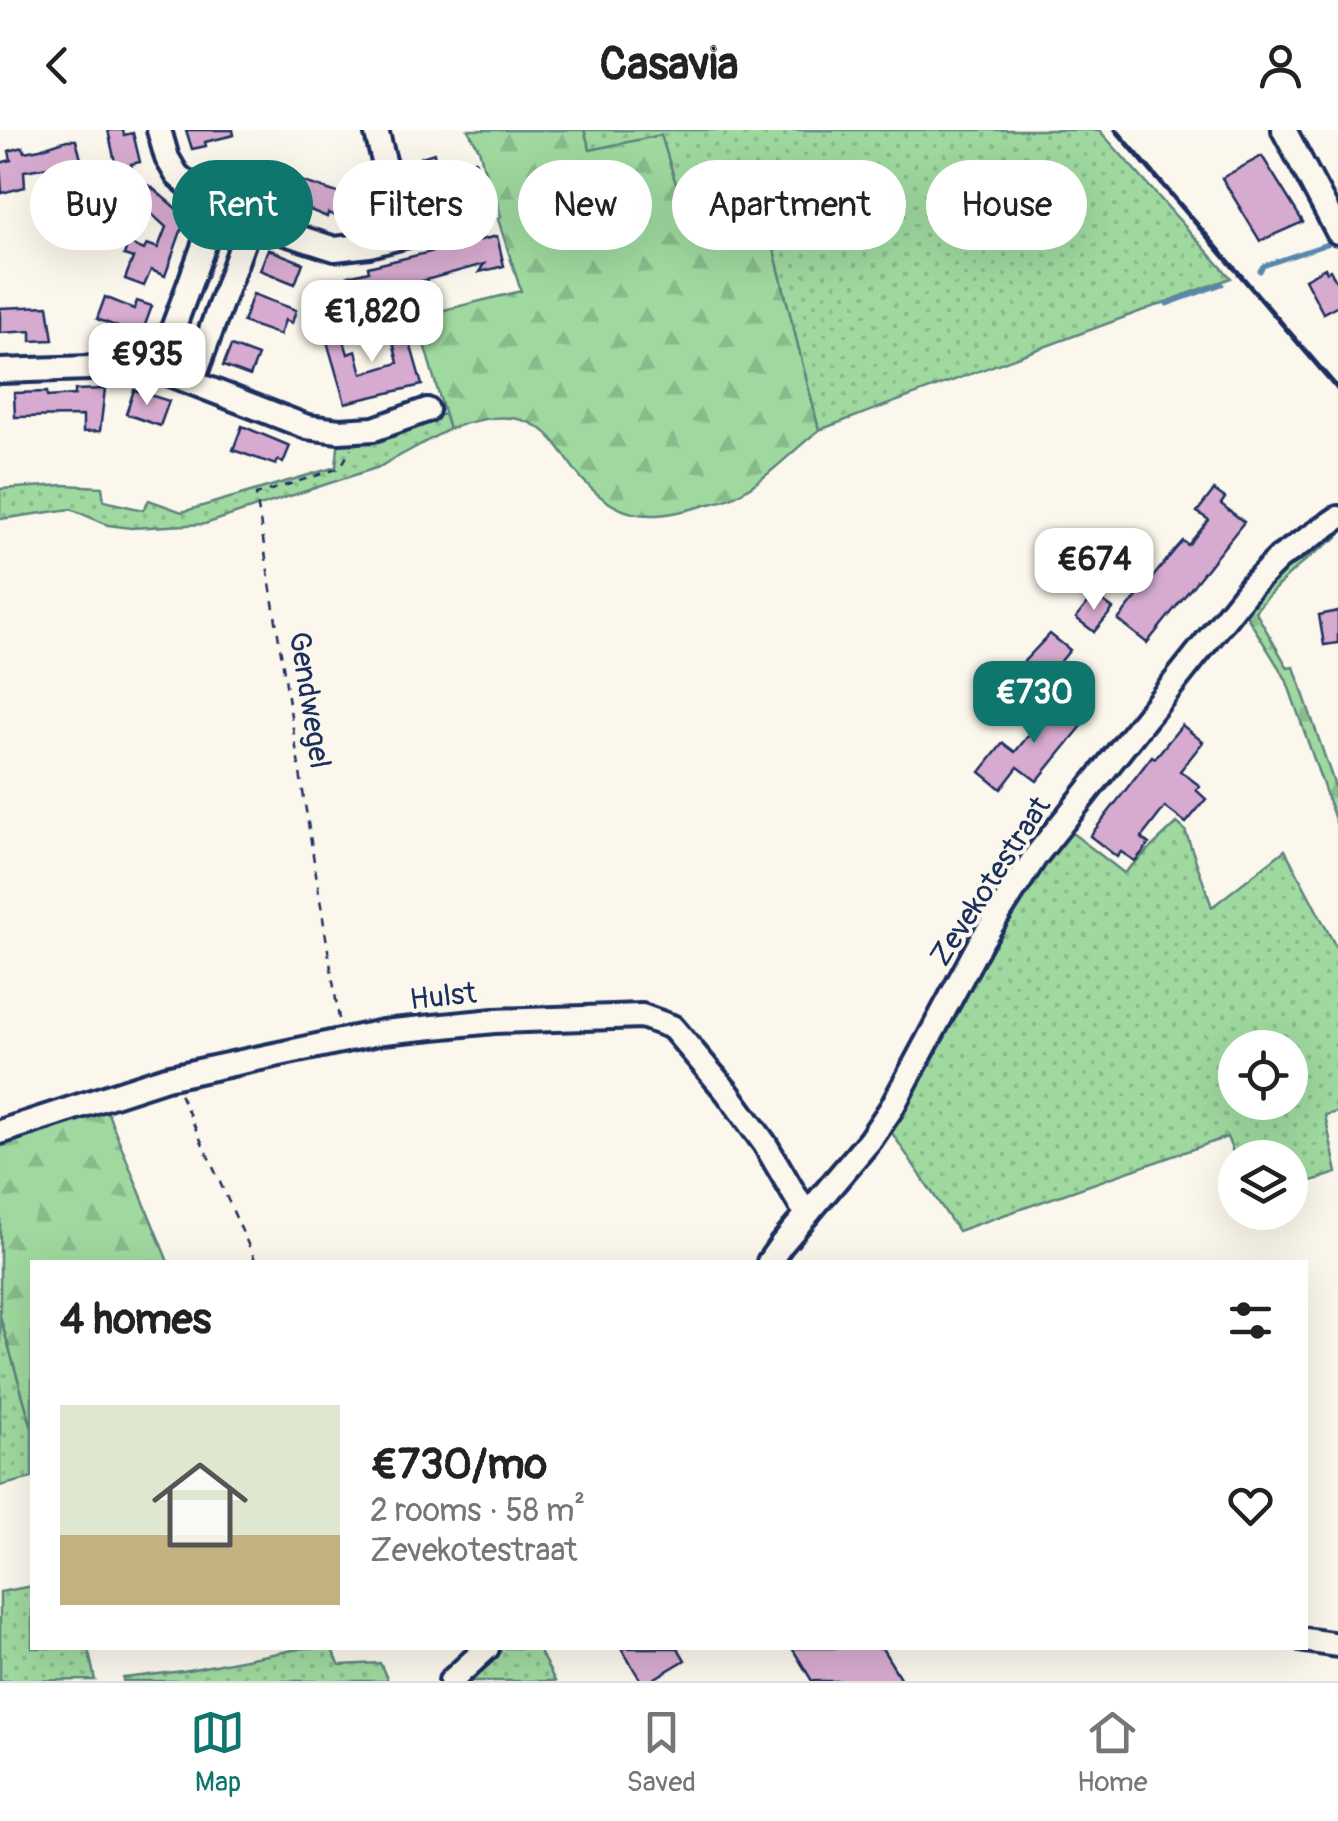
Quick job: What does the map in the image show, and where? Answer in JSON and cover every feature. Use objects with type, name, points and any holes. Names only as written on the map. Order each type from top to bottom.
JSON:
[{"type":"street","points":[[160,130],[172,167]]},
{"type":"street","points":[[376,130],[384,160]]},
{"type":"street","points":[[1284,130],[1338,232]]},
{"type":"street","points":[[158,369],[202,250]]},
{"type":"street","points":[[192,382],[240,250]]},
{"type":"street","points":[[0,370],[150,366],[307,427],[374,428],[427,410]]},
{"type":"street","name":"Zevekotestraat","points":[[771,1260],[870,1140],[980,942],[1044,846],[1251,586],[1279,558],[1338,518]]},
{"type":"street","name":"Hulst","points":[[0,1132],[166,1078],[383,1032],[494,1021],[642,1016],[672,1026],[728,1092],[809,1212]]},
{"type":"street","points":[[1308,1640],[1338,1644]]},
{"type":"street","points":[[451,1681],[485,1650]]},
{"type":"path","name":"Gendwegel","points":[[342,1040],[256,494],[340,468],[350,452],[356,430]]},
{"type":"path","points":[[177,1088],[255,1260]]},
{"type":"green space","points":[[468,130],[584,130],[590,150],[661,135],[672,171],[672,250],[774,250],[819,430],[731,498],[680,512],[647,515],[632,513],[604,500],[549,436],[527,422],[494,418],[449,429],[416,317],[521,291],[498,219],[498,160],[482,160]]},
{"type":"green space","points":[[584,130],[1099,130],[1231,278],[819,430],[774,250],[906,250],[906,160],[672,160],[672,172],[661,136],[590,150]]},
{"type":"green space","points":[[444,414],[449,429],[379,467],[205,524],[131,528],[108,525],[71,509],[0,519],[0,489],[64,485],[102,487],[104,501],[143,510],[149,500],[182,512],[336,467],[339,438],[391,430]]},
{"type":"green space","points":[[1338,524],[1338,537],[1294,571],[1255,611],[1288,668],[1294,667],[1338,795],[1338,828],[1286,679],[1241,607],[1256,587]]},
{"type":"green space","points":[[1177,823],[1185,830],[1212,907],[1285,850],[1338,951],[1338,1112],[1325,1115],[1337,1173],[1308,1182],[1308,1140],[1227,1137],[958,1231],[892,1133],[979,966],[1067,829],[1124,873]]},
{"type":"green space","points":[[105,1106],[167,1260],[30,1260],[30,1421],[0,1316],[0,1144]]},
{"type":"green space","points":[[0,1316],[30,1421],[30,1478],[0,1486]]},
{"type":"green space","points":[[30,1586],[30,1650],[88,1650],[95,1680],[0,1681],[0,1592]]},
{"type":"green space","points":[[293,1650],[332,1650],[340,1665],[380,1663],[388,1681],[123,1681]]},
{"type":"green space","points":[[499,1650],[539,1650],[555,1681],[466,1681]]},
{"type":"building","points":[[108,130],[123,130],[124,135],[133,133],[140,160],[115,160]]},
{"type":"building","points":[[186,130],[233,130],[234,135],[192,149]]},
{"type":"building","points":[[76,140],[81,160],[30,160],[30,170],[24,171],[25,187],[2,193],[0,163],[11,160],[9,151],[23,147],[24,152]]},
{"type":"building","points":[[434,153],[435,160],[422,160]]},
{"type":"building","points":[[1262,156],[1303,222],[1260,241],[1222,178]]},
{"type":"building","points":[[313,185],[333,191],[333,215],[328,213],[327,217],[313,211]]},
{"type":"building","points":[[152,188],[172,205],[174,250],[165,276],[151,270],[144,286],[125,279],[133,258],[124,255],[126,250],[158,248],[166,227],[152,214]]},
{"type":"building","points":[[498,240],[504,266],[479,272],[484,264],[353,300],[348,276],[369,271],[368,267],[439,250],[498,250]]},
{"type":"building","points":[[268,250],[303,263],[295,284],[260,270]]},
{"type":"building","points":[[1325,268],[1338,285],[1338,305],[1323,313],[1305,279]]},
{"type":"building","points":[[253,294],[296,310],[292,323],[285,320],[280,335],[243,322]]},
{"type":"building","points":[[105,297],[134,309],[137,301],[152,306],[141,336],[97,319]]},
{"type":"building","points":[[332,302],[348,354],[356,351],[362,374],[398,363],[390,328],[410,323],[413,335],[408,336],[422,385],[345,403],[326,338]]},
{"type":"building","points":[[48,306],[53,340],[31,341],[31,331],[0,333],[0,308]]},
{"type":"building","points":[[231,346],[258,356],[250,376],[223,366]]},
{"type":"building","points":[[105,389],[100,431],[83,432],[83,416],[15,417],[14,393],[47,392],[47,397],[75,395],[75,390]]},
{"type":"building","points":[[134,390],[169,401],[160,426],[126,414]]},
{"type":"building","points":[[242,426],[290,446],[283,463],[278,460],[276,465],[233,450]]},
{"type":"building","points":[[1214,490],[1225,498],[1221,504],[1244,522],[1147,643],[1118,620],[1183,541],[1188,545],[1209,520],[1197,512]]},
{"type":"building","points":[[1094,595],[1113,609],[1094,632],[1076,618]]},
{"type":"building","points":[[1338,611],[1338,643],[1324,645],[1319,615]]},
{"type":"building","points":[[1050,634],[1070,650],[1043,683],[1031,674],[1023,683],[1012,674]]},
{"type":"building","points":[[1047,698],[1082,726],[1037,781],[1018,767],[1001,789],[980,772],[1003,743],[1015,752],[1037,725],[1030,719]]},
{"type":"building","points":[[1182,725],[1203,742],[1180,771],[1200,786],[1196,790],[1206,799],[1186,823],[1165,807],[1141,838],[1149,844],[1135,861],[1121,852],[1117,857],[1090,836],[1152,756],[1155,758]]},
{"type":"building","points":[[622,1650],[679,1650],[685,1660],[650,1681],[641,1681]]},
{"type":"building","points":[[793,1650],[883,1650],[902,1681],[812,1681]]},
{"type":"waterway","points":[[1260,271],[1263,266],[1330,243]]},
{"type":"waterway","points":[[1167,304],[1222,284]]},
{"type":"railway","points":[[1116,130],[1338,389]]}]
